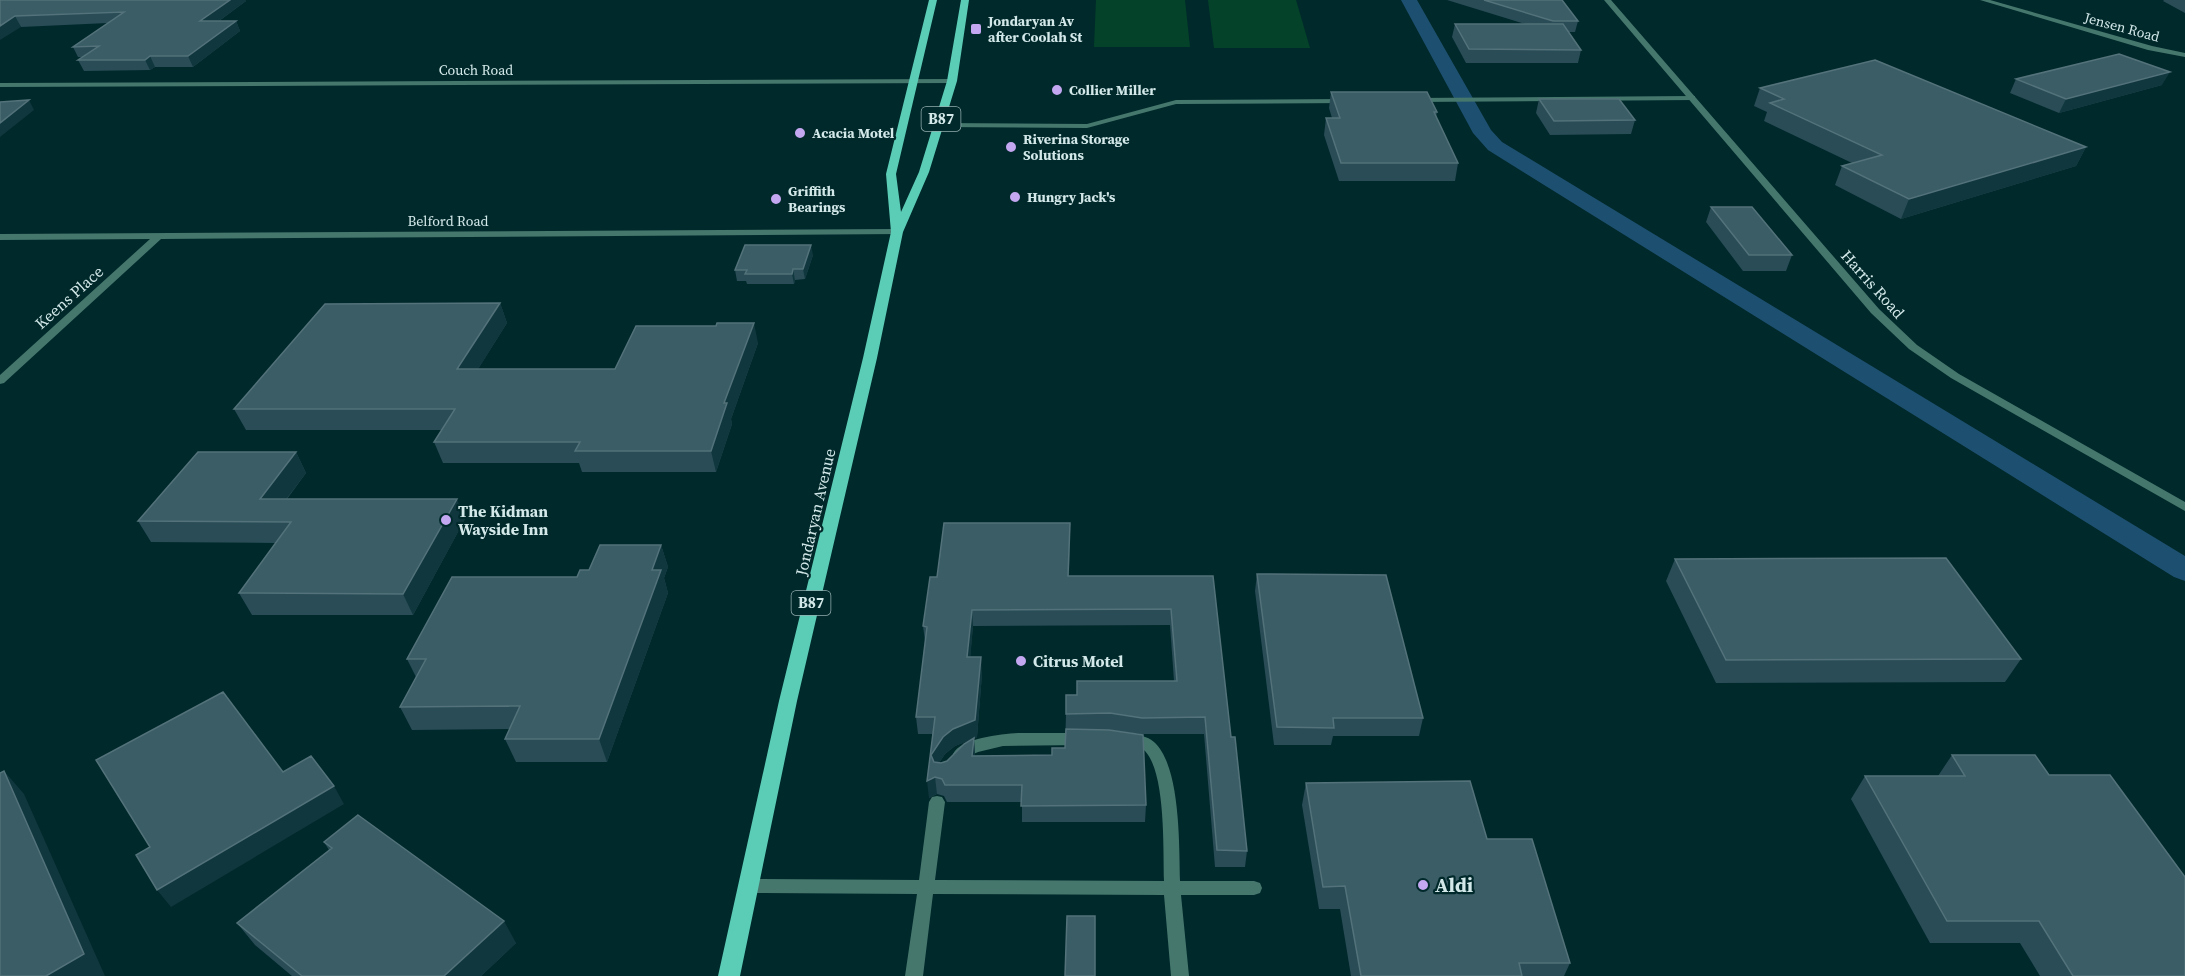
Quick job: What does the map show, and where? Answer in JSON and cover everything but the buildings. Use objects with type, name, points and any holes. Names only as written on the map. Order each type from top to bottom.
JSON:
[{"type":"main road","name":"Jondaryan Avenue","points":[[897,232],[891,174],[933,0]]},
{"type":"main road","name":"Jondaryan Avenue","points":[[729,976],[788,701],[870,358],[897,232],[924,172],[952,81],[965,0]]},
{"type":"street","name":"Harris Road","points":[[1607,0],[1875,311],[1913,347],[1955,376],[2185,507]]},
{"type":"street","name":"Jensen Road","points":[[1983,0],[2151,48],[2185,55]]},
{"type":"street","name":"Couch Road","points":[[0,85],[952,81]]},
{"type":"street","points":[[1399,100],[1692,98]]},
{"type":"street","points":[[939,125],[1087,126],[1176,102],[1352,100]]},
{"type":"street","name":"Belford Road","points":[[0,237],[897,232]]},
{"type":"street","name":"Keens Place","points":[[0,381],[159,236]]},
{"type":"street","points":[[948,766],[952,759],[968,748],[987,743],[1013,739],[1094,739]]},
{"type":"street","points":[[1117,739],[1128,739],[1148,745],[1158,758],[1166,779],[1180,976]]},
{"type":"street","points":[[915,976],[937,802]]},
{"type":"street","points":[[748,886],[1254,888]]},
{"type":"green space","points":[[1096,0],[1185,0],[1190,47],[1094,47]]},
{"type":"green space","points":[[1208,0],[1296,0],[1310,48],[1214,48]]},
{"type":"waterway","points":[[1409,0],[1483,133],[1495,146],[2185,570]]},
{"type":"place","name":"Jondaryan Av after Coolah St","points":[[976,29]]},
{"type":"place","name":"Collier Miller","points":[[1057,90]]},
{"type":"place","name":"Acacia Motel","points":[[800,133]]},
{"type":"place","name":"Riverina Storage Solutions","points":[[1011,147]]},
{"type":"place","name":"Hungry Jack's","points":[[1015,197]]},
{"type":"place","name":"Griffith Bearings","points":[[776,199]]},
{"type":"place","name":"The Kidman Wayside Inn","points":[[446,520]]},
{"type":"place","name":"Citrus Motel","points":[[1021,661]]},
{"type":"place","name":"Aldi","points":[[1423,885]]}]
